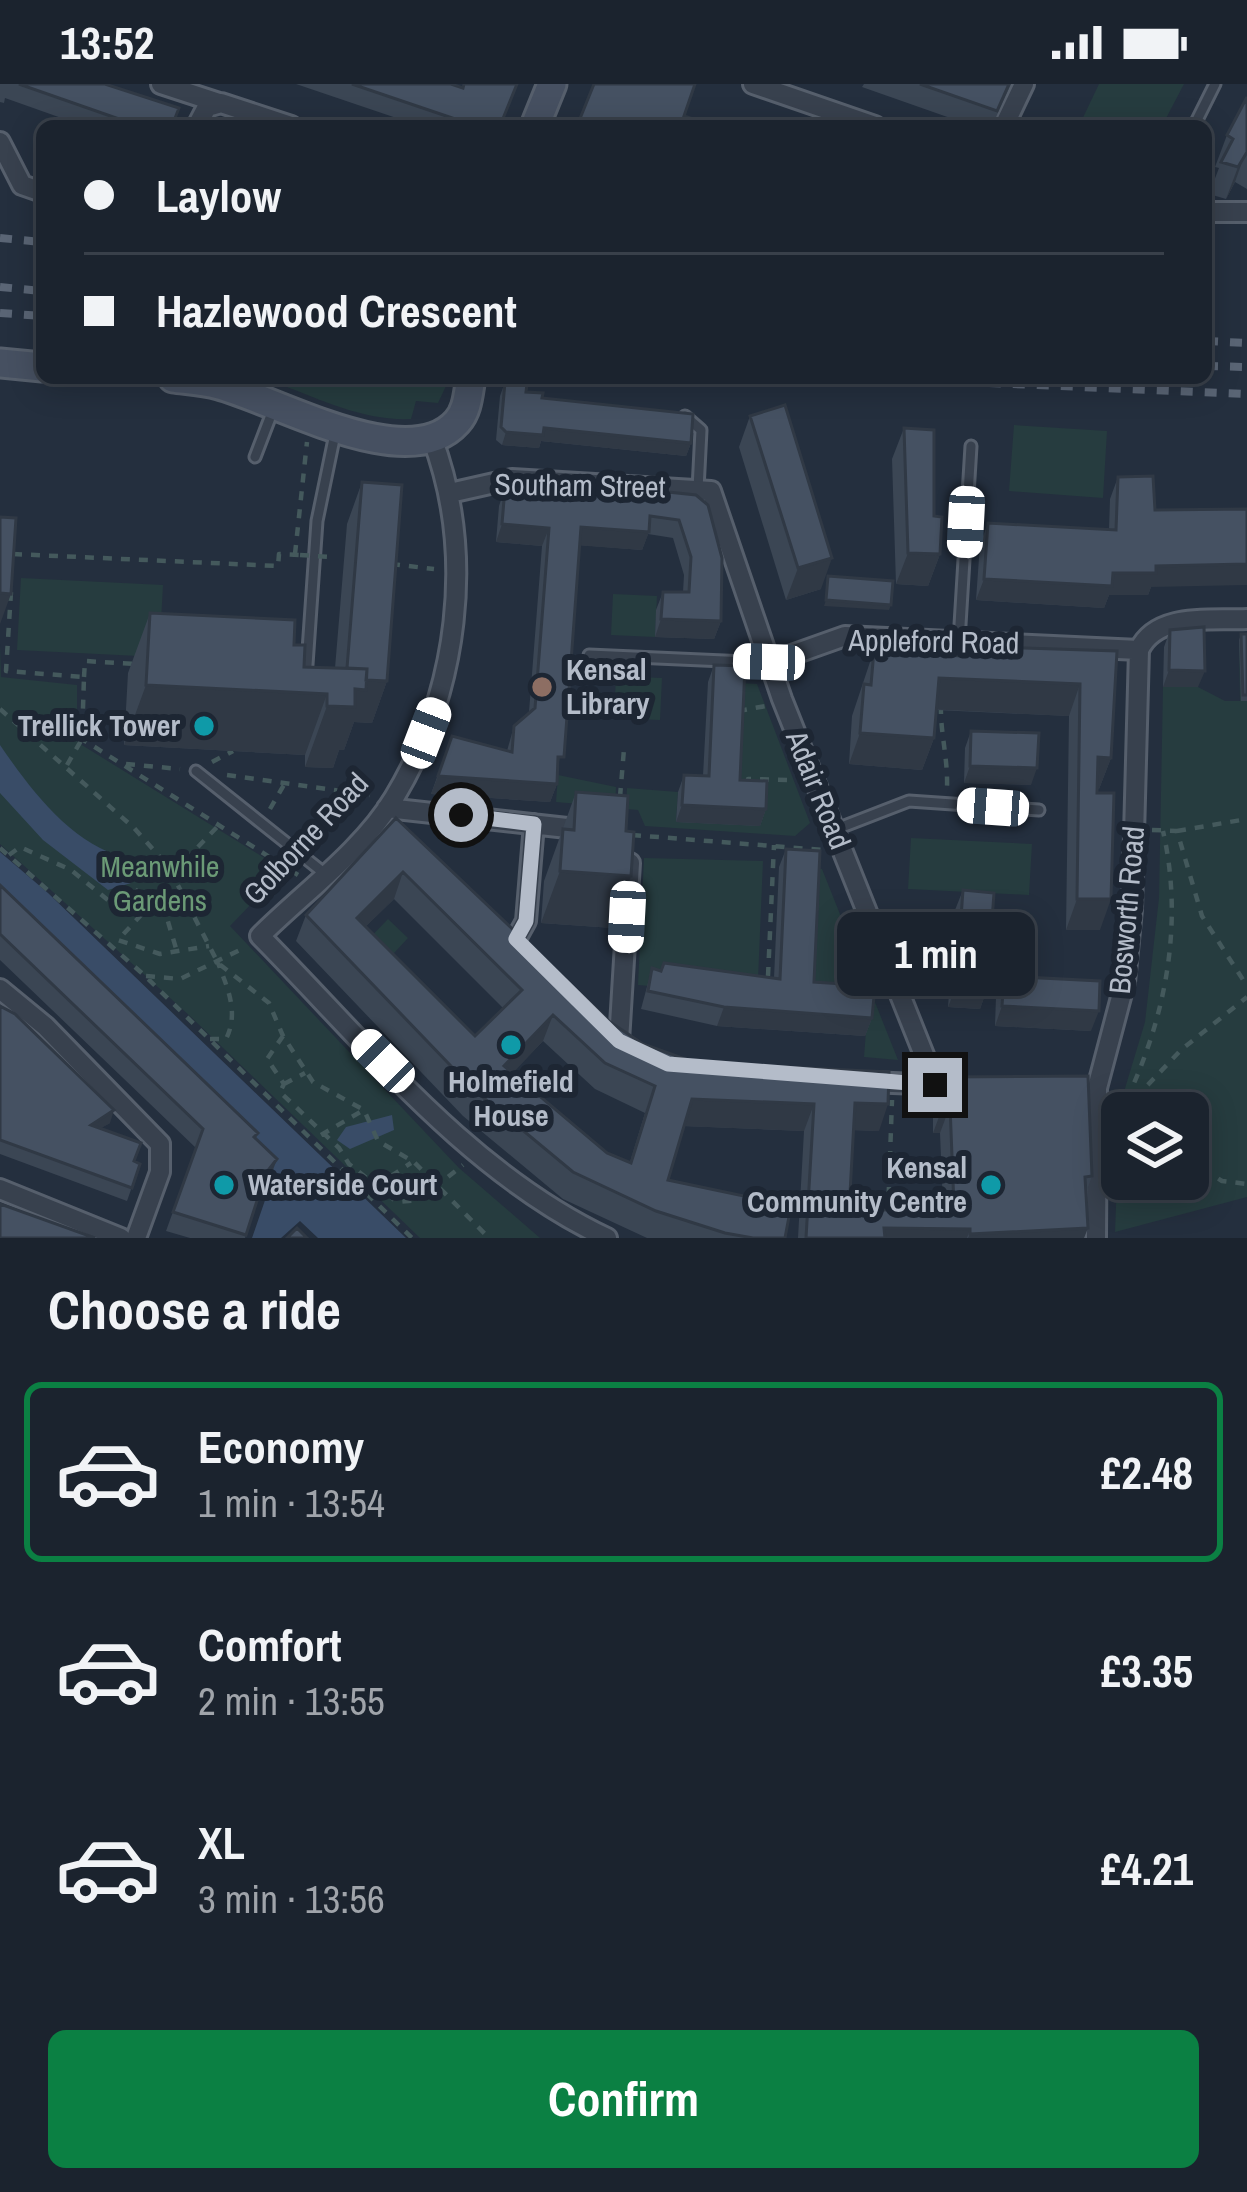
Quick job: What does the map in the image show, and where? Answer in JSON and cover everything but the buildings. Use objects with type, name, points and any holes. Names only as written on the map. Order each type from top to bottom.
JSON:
[{"type":"street","points":[[160,84],[269,120]]},
{"type":"street","points":[[537,120],[552,84]]},
{"type":"street","points":[[754,84],[805,92],[863,120]]},
{"type":"street","points":[[1007,120],[1024,84]]},
{"type":"street","points":[[202,120],[214,105]]},
{"type":"street","points":[[0,142],[22,185],[36,190]]},
{"type":"street","points":[[1212,212],[1247,212]]},
{"type":"street","points":[[0,364],[36,367]]},
{"type":"street","points":[[218,384],[324,424],[408,443],[432,438],[456,423],[466,409],[470,384]]},
{"type":"street","name":"Golborne Road","points":[[260,936],[390,803],[436,705],[451,646],[457,572],[450,493],[432,438]]},
{"type":"street","name":"Southam Street","points":[[450,493],[512,478],[705,490]]},
{"type":"street","name":"Adair Road","points":[[705,490],[935,1085]]},
{"type":"street","points":[[1139,650],[1145,636],[1162,626],[1247,619]]},
{"type":"street","name":"Appleford Road","points":[[769,662],[845,636],[1139,650]]},
{"type":"street","name":"Bosworth Road","points":[[1096,1238],[1097,1088],[1125,982],[1139,650]]},
{"type":"street","points":[[390,803],[597,831]]},
{"type":"street","points":[[390,803],[406,829],[424,810]]},
{"type":"street","points":[[500,923],[524,946],[534,824]]},
{"type":"street","points":[[604,1026],[626,1046],[625,834]]},
{"type":"street","points":[[260,936],[476,1154],[562,1217],[607,1238]]},
{"type":"street","points":[[0,989],[45,1026],[160,1144],[160,1172],[136,1238]]},
{"type":"street","points":[[846,1080],[958,1085]]},
{"type":"street","points":[[1074,1088],[1097,1088]]},
{"type":"street","points":[[0,1189],[122,1238]]},
{"type":"lane","points":[[1197,120],[1215,84]]},
{"type":"lane","points":[[255,457],[275,405]]},
{"type":"lane","points":[[665,414],[698,423],[705,490]]},
{"type":"lane","points":[[306,688],[324,424]]},
{"type":"lane","points":[[959,640],[971,446]]},
{"type":"lane","name":"Appleford Road","points":[[589,655],[769,662]]},
{"type":"lane","points":[[196,771],[318,879]]},
{"type":"lane","points":[[834,830],[909,801],[1039,810]]},
{"type":"path","points":[[298,555],[324,424]]},
{"type":"path","points":[[0,546],[14,547],[13,556],[278,566],[279,554],[344,558]]},
{"type":"path","points":[[384,563],[457,572]]},
{"type":"path","points":[[12,575],[6,671],[84,677]]},
{"type":"path","points":[[67,767],[82,739],[85,662],[149,664]]},
{"type":"path","points":[[738,711],[754,712],[782,699]]},
{"type":"path","points":[[941,704],[940,726],[948,740],[947,804]]},
{"type":"path","points":[[0,709],[67,767],[94,798],[134,828],[172,874],[232,1001],[233,1025],[226,1039],[210,1039]]},
{"type":"path","points":[[82,739],[219,825],[318,879]]},
{"type":"path","points":[[168,768],[169,747]]},
{"type":"path","points":[[624,749],[625,834],[843,852]]},
{"type":"path","points":[[196,771],[232,751]]},
{"type":"path","points":[[123,764],[196,771],[390,803]]},
{"type":"path","points":[[747,798],[748,779],[815,781]]},
{"type":"path","points":[[1135,829],[1177,832],[1247,819]]},
{"type":"path","points":[[172,874],[219,825]]},
{"type":"path","points":[[1163,831],[1174,943],[1136,1082],[1119,1115],[1181,1050],[1247,998]]},
{"type":"path","points":[[1177,832],[1202,916],[1247,986]]},
{"type":"path","points":[[768,976],[774,845]]},
{"type":"path","points":[[9,856],[20,847],[71,870],[109,901],[122,903],[139,889],[166,915],[178,955]]},
{"type":"path","points":[[0,848],[144,975],[412,1238]]},
{"type":"path","points":[[154,901],[118,940],[133,949],[178,955],[209,946]]},
{"type":"path","points":[[144,975],[180,979],[218,963],[260,936]]},
{"type":"path","points":[[218,963],[269,1003],[305,1073],[364,1109],[378,1141],[414,1162],[484,1234]]},
{"type":"path","points":[[283,1036],[267,1059],[284,1084]]},
{"type":"path","points":[[305,1073],[284,1084],[280,1092],[397,1202],[419,1200],[476,1154]]},
{"type":"path","points":[[888,1216],[893,1084]]},
{"type":"path","points":[[321,1135],[364,1109]]},
{"type":"path","points":[[376,1186],[414,1162]]},
{"type":"path","points":[[1209,1173],[1222,1181],[1247,1184]]},
{"type":"green space","points":[[1099,84],[1184,84],[1165,120],[1082,120]]},
{"type":"green space","points":[[282,385],[446,386],[438,403],[416,401],[411,419],[394,419],[361,413]]},
{"type":"green space","points":[[1014,425],[1107,431],[1103,498],[1009,491]]},
{"type":"green space","points":[[21,578],[163,585],[159,657],[17,650]]},
{"type":"green space","points":[[613,594],[657,596],[655,637],[611,635]]},
{"type":"green space","points":[[1239,640],[1247,640],[1247,1197],[1115,1232],[1116,1200],[1209,1200],[1209,1092],[1124,1092],[1145,1022],[1159,898],[1163,687],[1198,687],[1225,701],[1240,701]]},
{"type":"green space","name":"Meanwhile Gardens","points":[[0,644],[1,677],[77,685],[77,742],[284,870],[230,926],[459,1168],[540,1238],[420,1238],[191,1017],[0,844]]},
{"type":"green space","points":[[616,676],[662,678],[660,720],[614,718]]},
{"type":"green space","points":[[739,683],[757,684],[810,823],[795,836],[645,826],[638,810],[626,809],[627,788],[678,792],[676,821],[734,797]]},
{"type":"green space","points":[[558,775],[616,787],[615,807],[556,802]]},
{"type":"green space","points":[[911,838],[1032,844],[1029,895],[908,889]]},
{"type":"green space","points":[[644,858],[763,861],[758,979],[774,981],[814,869],[822,869],[898,1060],[864,1057],[868,1005],[638,985]]},
{"type":"green space","points":[[388,919],[408,938],[382,966],[361,947]]},
{"type":"water","points":[[0,745],[39,797],[70,828],[126,858],[136,871],[131,883],[108,890],[43,840],[0,793]]},
{"type":"water","points":[[0,852],[406,1238],[318,1238],[300,1221],[281,1238],[252,1238],[272,1180],[0,910]]},
{"type":"water","points":[[392,1115],[394,1130],[350,1149],[337,1140],[346,1127]]},
{"type":"railway","points":[[0,238],[36,241]]},
{"type":"railway","points":[[0,287],[36,290]]},
{"type":"railway","points":[[0,313],[36,316]]},
{"type":"railway","points":[[1212,341],[1247,343]]},
{"type":"railway","points":[[1212,366],[1247,367]]},
{"type":"railway","points":[[1011,384],[1247,394]]},
{"type":"place","name":"Kensal Library","points":[[542,687]]},
{"type":"place","name":"Trellick Tower","points":[[204,726]]},
{"type":"place","name":"Holmefield House","points":[[511,1045]]},
{"type":"place","name":"Waterside Court","points":[[224,1185]]},
{"type":"place","name":"Kensal Community Centre","points":[[991,1185]]},
{"type":"route","points":[[461,815],[534,824],[526,921],[516,939],[633,1050],[668,1064],[706,1070],[935,1085]]}]
